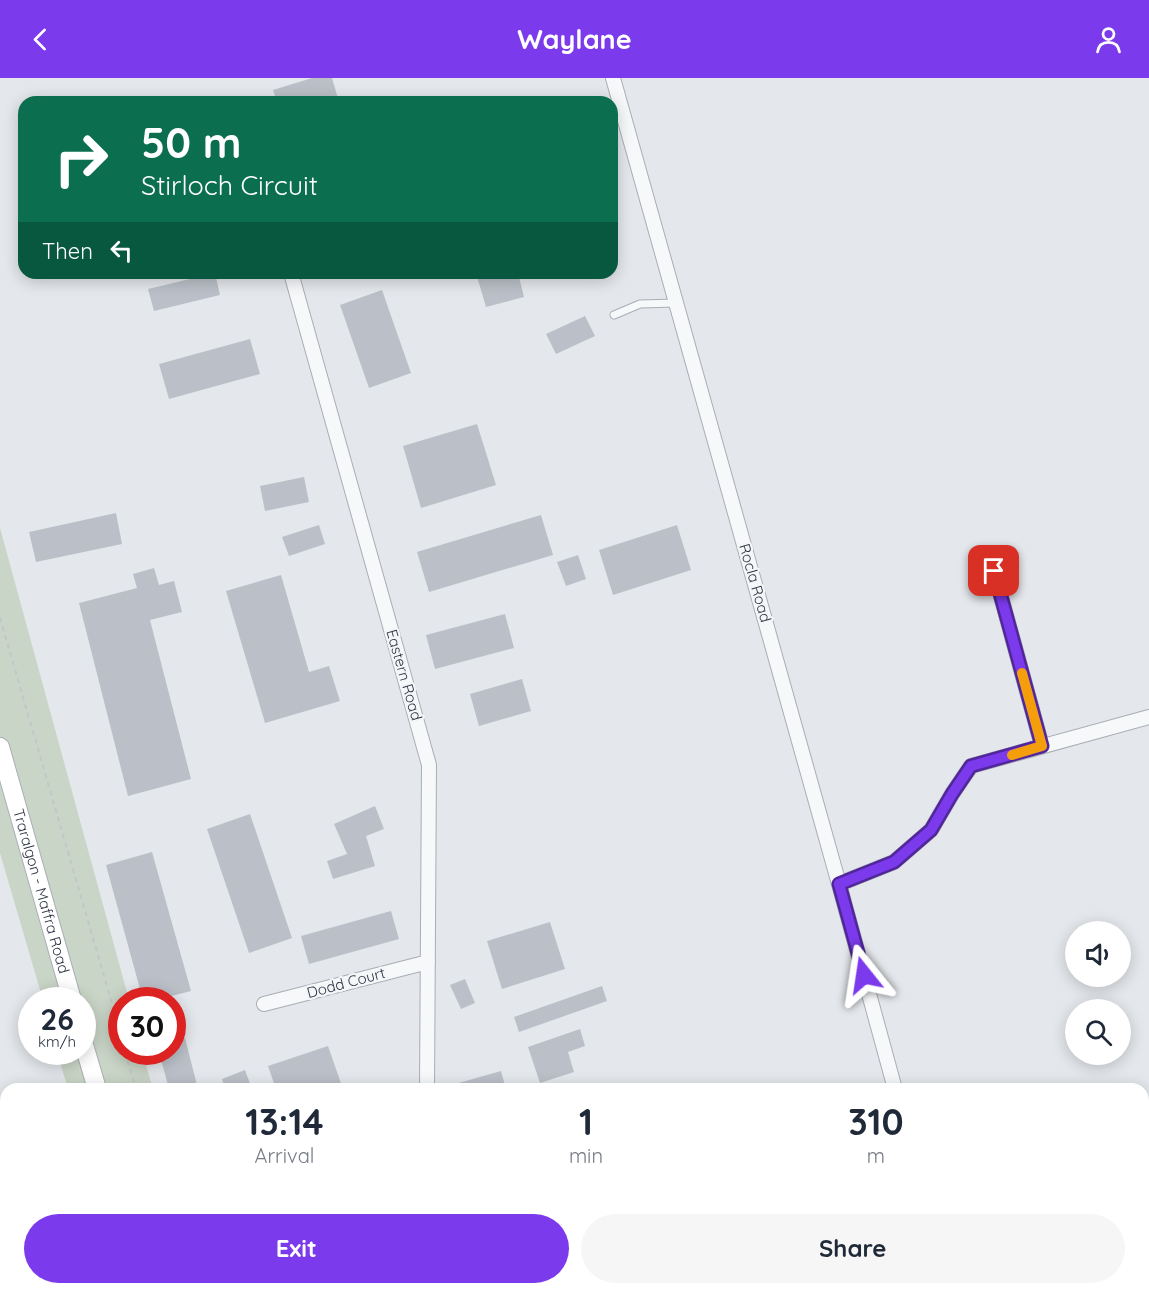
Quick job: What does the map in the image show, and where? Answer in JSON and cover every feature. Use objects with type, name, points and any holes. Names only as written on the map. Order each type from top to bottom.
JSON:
[{"type":"main road","name":"Traralgon - Maffra Road","points":[[0,747],[68,987]]},
{"type":"main road","points":[[90,1065],[95,1083]]},
{"type":"street","name":"Rocla Road","points":[[613,78],[893,1083]]},
{"type":"street","name":"Eastern Road","points":[[293,279],[429,765],[427,1083]]},
{"type":"street","points":[[994,571],[1042,746]]},
{"type":"street","points":[[839,884],[894,862],[931,830],[971,766],[1149,717]]},
{"type":"street","name":"Dodd Court","points":[[264,1004],[428,962]]},
{"type":"lane","points":[[614,315],[640,304],[676,303]]},
{"type":"path","points":[[0,618],[108,990]]},
{"type":"path","points":[[129,1065],[134,1083]]},
{"type":"green space","points":[[0,528],[125,987],[108,987],[108,1065],[146,1065],[151,1083],[66,1083],[61,1065],[96,1065],[96,987],[39,987],[0,853]]},
{"type":"building","points":[[312,78],[332,78],[337,96],[275,96],[273,90]]},
{"type":"building","points":[[190,279],[216,279],[220,295],[154,311],[148,289]]},
{"type":"building","points":[[478,279],[520,279],[524,297],[486,307]]},
{"type":"building","points":[[382,290],[411,373],[369,388],[340,305]]},
{"type":"building","points":[[585,316],[595,336],[556,354],[546,334]]},
{"type":"building","points":[[250,339],[260,374],[169,399],[159,364]]},
{"type":"building","points":[[477,424],[496,485],[421,508],[403,446]]},
{"type":"building","points":[[304,477],[309,502],[265,511],[260,486]]},
{"type":"building","points":[[116,513],[122,544],[36,562],[29,532]]},
{"type":"building","points":[[541,515],[553,555],[429,592],[417,552]]},
{"type":"building","points":[[319,525],[325,544],[289,556],[282,537]]},
{"type":"building","points":[[677,525],[691,570],[613,595],[599,550]]},
{"type":"building","points":[[578,555],[586,579],[566,586],[557,562]]},
{"type":"building","points":[[154,568],[159,585],[174,581],[182,612],[150,620],[191,779],[128,796],[79,603],[137,588],[133,574]]},
{"type":"building","points":[[281,575],[309,672],[329,666],[340,701],[265,723],[226,591]]},
{"type":"building","points":[[505,614],[514,648],[435,669],[426,635]]},
{"type":"building","points":[[522,679],[531,711],[479,726],[470,694]]},
{"type":"building","points":[[375,806],[384,829],[366,836],[375,866],[333,879],[327,861],[347,854],[334,824]]},
{"type":"building","points":[[250,814],[292,938],[249,953],[207,829]]},
{"type":"building","points":[[152,852],[191,991],[186,992],[186,987],[139,987],[106,865]]},
{"type":"building","points":[[391,911],[399,939],[309,964],[301,936]]},
{"type":"building","points":[[550,922],[565,969],[502,989],[487,941]]},
{"type":"building","points":[[465,979],[475,1003],[461,1009],[450,985]]},
{"type":"building","points":[[602,986],[607,1001],[519,1032],[514,1017]]},
{"type":"building","points":[[580,1029],[585,1046],[568,1052],[574,1072],[540,1083],[528,1047]]},
{"type":"building","points":[[186,1042],[196,1083],[167,1083],[163,1065],[186,1065]]},
{"type":"building","points":[[328,1046],[341,1083],[274,1083],[268,1066]]},
{"type":"building","points":[[245,1070],[250,1083],[223,1083],[222,1079]]},
{"type":"building","points":[[501,1071],[504,1083],[459,1083]]},
{"type":"slow traffic","points":[[1012,755],[1042,746],[1022,673]]},
{"type":"route","points":[[864,975],[839,884],[894,862],[931,830],[971,766],[1042,746],[994,571]]}]
